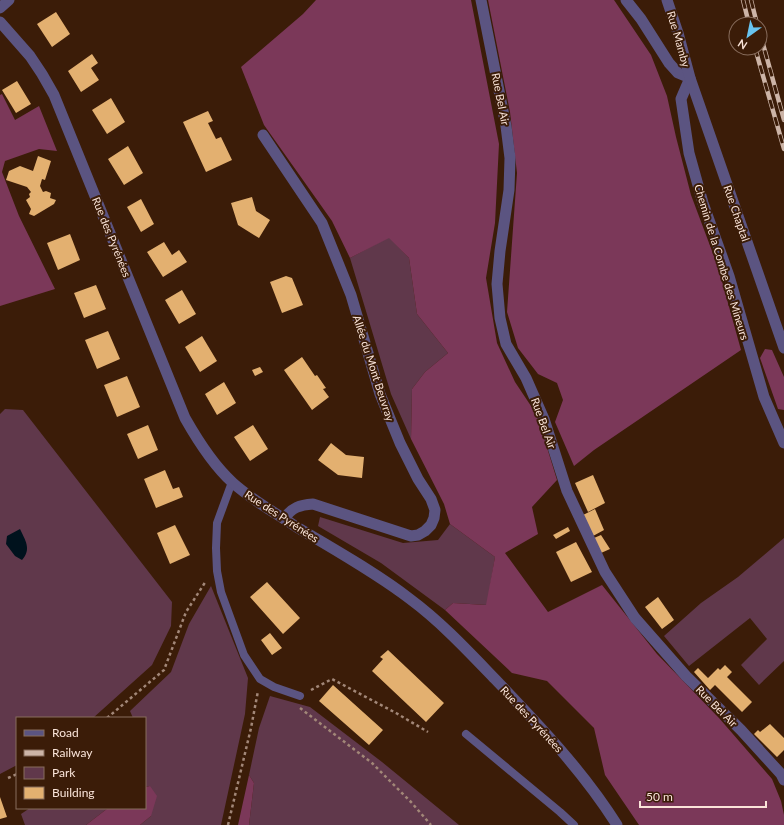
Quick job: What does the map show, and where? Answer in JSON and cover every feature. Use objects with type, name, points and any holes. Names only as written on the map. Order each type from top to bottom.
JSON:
[{"type":"street","points":[[0,8],[9,0]]},
{"type":"street","name":"Rue Bel Air","points":[[481,0],[506,126],[510,158],[509,190],[496,284],[500,318],[506,344],[526,378],[544,419],[567,492],[610,579],[635,618],[686,676],[741,730],[781,774],[784,780]]},
{"type":"street","points":[[626,0],[669,63],[678,73],[690,78]]},
{"type":"street","name":"Rue Mamby","points":[[667,0],[678,33],[690,78]]},
{"type":"street","name":"Rue des Pyrénées","points":[[0,22],[30,56],[54,95],[185,418],[197,441],[232,482],[256,502],[382,580],[431,615],[502,687],[560,750],[587,783],[617,825]]},
{"type":"street","name":"Rue Chaptal","points":[[690,78],[784,348]]},
{"type":"street","name":"Chemin de la Combe des Mineurs","points":[[690,78],[681,99],[689,153],[703,203],[728,276],[764,397],[784,442]]},
{"type":"street","name":"Allée du Mont Beuvray","points":[[264,135],[322,223],[351,295],[380,394],[400,443],[418,478],[431,499],[435,510],[431,525],[418,535],[411,536],[314,504],[303,504],[294,508],[289,511],[284,519]]},
{"type":"lane","points":[[232,482],[217,523],[217,571],[221,592],[244,655],[260,679],[274,687],[300,696]]},
{"type":"lane","points":[[466,734],[574,825]]},
{"type":"path","points":[[107,717],[164,670],[186,612],[217,564]]},
{"type":"path","points":[[228,825],[251,728],[260,679]]},
{"type":"path","points":[[428,732],[332,679],[300,696],[299,707],[372,763],[411,802],[431,825]]},
{"type":"path","points":[[8,778],[16,774]]},
{"type":"green space","points":[[389,237],[409,258],[417,314],[448,353],[425,372],[412,389],[411,439],[391,394],[350,258]]},
{"type":"green space","points":[[5,409],[23,410],[172,602],[171,626],[152,665],[94,717],[16,717],[16,766],[0,774],[0,414]]},
{"type":"green space","points":[[320,517],[403,543],[438,540],[450,524],[495,557],[487,605],[453,603],[445,610],[381,563],[318,526]]},
{"type":"green space","points":[[784,538],[784,661],[759,685],[741,665],[767,639],[750,618],[689,666],[664,636],[701,603],[738,577]]},
{"type":"green space","points":[[211,586],[248,678],[245,714],[221,825],[140,825],[151,816],[150,786],[146,787],[146,717],[133,717],[130,711],[171,672],[189,624]]},
{"type":"green space","points":[[270,696],[310,707],[382,762],[459,825],[249,825],[254,783],[249,775],[259,728]]},
{"type":"green space","points":[[28,809],[107,809],[86,825],[25,825],[21,814]]},
{"type":"shaded area","points":[[316,0],[471,0],[499,144],[495,223],[486,278],[497,343],[515,382],[537,415],[557,480],[532,507],[538,534],[505,553],[548,612],[602,585],[657,654],[719,718],[772,779],[781,801],[784,815],[784,825],[639,825],[605,775],[594,728],[547,681],[512,673],[445,610],[453,603],[486,605],[495,557],[450,524],[444,504],[411,439],[412,389],[425,372],[448,353],[417,314],[409,258],[389,238],[350,258],[332,221],[264,125],[241,67],[303,14]]},
{"type":"shaded area","points":[[488,0],[614,0],[651,55],[667,96],[691,195],[718,267],[741,350],[594,450],[574,466],[555,422],[563,400],[557,383],[538,374],[518,348],[507,312],[517,173],[510,112]]},
{"type":"shaded area","points":[[2,94],[15,120],[39,106],[57,151],[39,149],[5,161],[2,172],[19,216],[55,289],[0,306],[0,95]]},
{"type":"shaded area","points":[[765,349],[772,350],[784,377],[784,410],[778,409],[760,358]]},
{"type":"shaded area","points":[[249,775],[254,783],[249,825],[238,825]]},
{"type":"shaded area","points":[[150,786],[157,796],[151,816],[140,825],[86,825],[107,809],[146,809],[146,787]]},
{"type":"water","points":[[20,529],[27,544],[27,552],[22,560],[15,556],[6,544],[7,536]]},
{"type":"building","points":[[56,12],[70,34],[52,47],[37,24]]},
{"type":"building","points":[[92,54],[98,63],[91,68],[99,80],[81,92],[68,71]]},
{"type":"building","points":[[17,81],[31,104],[16,113],[2,90]]},
{"type":"building","points":[[111,98],[125,122],[107,134],[92,110]]},
{"type":"building","points":[[208,111],[213,121],[208,123],[216,139],[221,137],[232,160],[206,172],[183,122]]},
{"type":"building","points":[[128,146],[143,173],[124,185],[108,159]]},
{"type":"building","points":[[38,156],[51,161],[45,180],[42,179],[40,186],[43,192],[46,191],[51,193],[50,198],[56,200],[54,204],[34,216],[29,214],[31,209],[26,200],[30,197],[29,194],[31,192],[27,187],[6,180],[9,171],[20,166],[33,171]]},
{"type":"building","points":[[252,197],[256,211],[270,220],[259,238],[238,225],[231,203]]},
{"type":"building","points":[[141,199],[154,224],[141,232],[127,207]]},
{"type":"building","points":[[70,234],[80,260],[58,270],[47,243]]},
{"type":"building","points":[[164,242],[172,255],[179,250],[187,262],[163,277],[147,252]]},
{"type":"building","points":[[286,276],[292,278],[303,305],[282,313],[270,282]]},
{"type":"building","points":[[96,285],[106,309],[84,318],[74,293]]},
{"type":"building","points":[[182,290],[196,314],[179,324],[165,300]]},
{"type":"building","points":[[108,331],[120,359],[97,369],[85,340]]},
{"type":"building","points":[[202,336],[217,361],[200,372],[185,347]]},
{"type":"building","points":[[302,357],[315,376],[317,375],[326,388],[323,389],[329,397],[312,410],[284,370]]},
{"type":"building","points":[[260,367],[263,372],[255,376],[252,370]]},
{"type":"building","points":[[127,376],[140,407],[117,417],[104,385]]},
{"type":"building","points":[[224,382],[236,403],[217,415],[205,394]]},
{"type":"building","points":[[148,425],[158,450],[138,459],[127,434]]},
{"type":"building","points":[[253,425],[268,449],[250,461],[234,437]]},
{"type":"building","points":[[331,443],[346,455],[364,457],[362,478],[338,475],[318,460]]},
{"type":"building","points":[[165,470],[173,489],[179,487],[183,497],[156,508],[144,479]]},
{"type":"building","points":[[593,475],[605,503],[588,512],[575,483]]},
{"type":"building","points":[[595,509],[604,530],[593,536],[583,515]]},
{"type":"building","points":[[175,525],[190,555],[170,564],[157,533]]},
{"type":"building","points":[[568,527],[570,531],[556,539],[553,535]]},
{"type":"building","points":[[601,535],[610,549],[601,553],[594,538]]},
{"type":"building","points":[[576,542],[592,572],[571,582],[556,552]]},
{"type":"building","points":[[267,582],[300,618],[283,634],[250,597]]},
{"type":"building","points":[[658,597],[674,620],[662,629],[645,607]]},
{"type":"building","points":[[270,633],[282,648],[272,655],[261,640]]},
{"type":"building","points":[[388,650],[444,703],[426,722],[372,671],[383,659],[380,657]]},
{"type":"building","points":[[725,665],[732,672],[727,677],[752,702],[742,712],[715,685],[710,690],[694,672],[698,668],[708,678],[718,668],[720,670]]},
{"type":"building","points":[[333,685],[383,730],[369,745],[319,701]]},
{"type":"building","points":[[770,724],[784,738],[784,750],[777,757],[754,734],[758,730],[760,732]]},
{"type":"building","points":[[0,797],[7,817],[0,819]]},
{"type":"railway","points":[[743,0],[747,16]]},
{"type":"railway","points":[[751,0],[755,16]]},
{"type":"railway","points":[[757,56],[784,149]]},
{"type":"railway","points":[[766,56],[784,120]]}]
